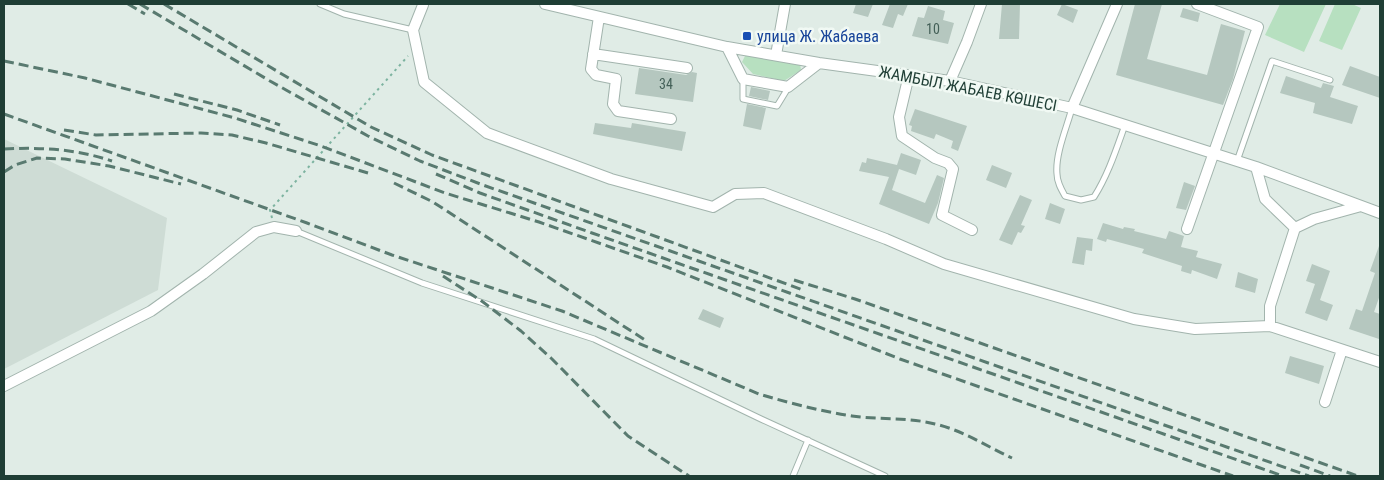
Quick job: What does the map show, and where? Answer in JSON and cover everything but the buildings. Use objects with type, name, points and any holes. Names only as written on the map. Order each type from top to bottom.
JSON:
[{"type":"street","points":[[426,4],[413,30],[424,82],[487,133],[611,179],[713,207],[735,194],[764,193],[886,239],[944,264],[1134,319],[1195,329],[1270,326],[1380,362]]},
{"type":"street","name":"ЖАМБЫЛ ЖАБАЕВ КӨШЕСІ","points":[[545,4],[727,47],[819,63],[950,82],[1072,108],[1236,161],[1380,213]]},
{"type":"street","points":[[776,55],[785,4]]},
{"type":"street","points":[[950,82],[981,4]]},
{"type":"street","points":[[1072,108],[1117,4]]},
{"type":"street","points":[[1187,229],[1258,27],[1197,4]]},
{"type":"street","points":[[599,17],[591,69],[596,76],[616,79],[613,104],[618,111],[671,119]]},
{"type":"street","points":[[727,47],[744,79],[788,87],[819,63]]},
{"type":"street","points":[[593,54],[687,68]]},
{"type":"street","points":[[909,75],[899,117],[902,136],[934,158],[948,163],[953,170],[942,214],[972,230]]},
{"type":"street","points":[[1256,168],[1265,199],[1295,228]]},
{"type":"street","points":[[1270,326],[1270,306],[1295,228],[1314,218],[1362,206]]},
{"type":"street","points":[[4,386],[151,312],[256,232],[274,227],[296,231]]},
{"type":"street","points":[[1325,402],[1342,350]]},
{"type":"lane","points":[[320,4],[344,14],[413,30]]},
{"type":"lane","points":[[1236,161],[1272,61],[1330,80]]},
{"type":"lane","points":[[744,79],[743,100],[777,106],[788,87]]},
{"type":"lane","points":[[1072,108],[1063,138],[1057,173],[1059,185],[1065,196],[1081,200],[1094,197],[1105,178],[1126,125]]},
{"type":"lane","points":[[296,231],[422,283],[594,339],[885,476]]},
{"type":"lane","points":[[793,476],[808,440]]},
{"type":"path","points":[[274,227],[270,210],[416,47]]},
{"type":"shaded area","points":[[4,139],[167,218],[158,290],[4,369]]},
{"type":"green space","points":[[1280,4],[1326,4],[1304,52],[1265,35]]},
{"type":"green space","points":[[1335,4],[1352,4],[1361,8],[1342,50],[1319,41]]},
{"type":"green space","points":[[746,54],[800,63],[801,70],[784,81],[753,74],[742,62]]},
{"type":"railway","points":[[128,4],[145,14]]},
{"type":"railway","points":[[140,4],[270,81],[368,136],[420,161],[483,185],[1309,476]]},
{"type":"railway","points":[[164,4],[371,127],[432,155],[803,290]]},
{"type":"railway","points":[[4,61],[85,78],[235,118],[321,146],[445,193],[539,222],[667,267],[900,359],[1233,476]]},
{"type":"railway","points":[[174,94],[237,110],[280,125]]},
{"type":"railway","points":[[4,114],[392,255],[562,311],[759,394],[805,407],[840,414],[914,420],[935,424],[965,434],[1012,458]]},
{"type":"railway","points":[[64,130],[96,135],[201,133],[232,135],[368,173]]},
{"type":"railway","points":[[4,149],[58,150],[112,161]]},
{"type":"railway","points":[[4,172],[15,165],[37,158],[65,159],[109,166],[181,184]]},
{"type":"railway","points":[[436,174],[480,193],[592,233],[1283,476]]},
{"type":"railway","points":[[394,183],[433,202],[648,342]]},
{"type":"railway","points":[[443,276],[483,302],[521,331],[552,359],[628,436],[689,476]]},
{"type":"railway","points":[[794,280],[855,299],[1358,476]]},
{"type":"railway","points":[[1300,465],[1330,476]]},
{"type":"place","name":"улица Ж. Жабаева","points":[[747,36]]}]
